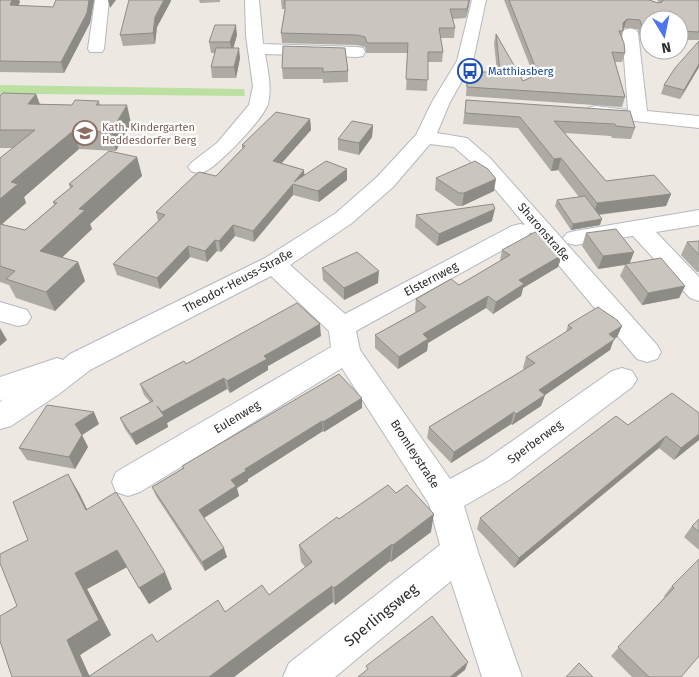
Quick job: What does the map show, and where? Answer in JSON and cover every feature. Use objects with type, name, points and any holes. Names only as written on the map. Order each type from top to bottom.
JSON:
[{"type":"street","points":[[96,49],[102,0]]},
{"type":"street","points":[[198,167],[224,147],[258,106],[262,86],[256,49],[258,0]]},
{"type":"street","name":"Theodor-Heuss-Straße","points":[[0,430],[7,404],[80,362],[274,264],[344,218],[385,182],[425,137],[451,103],[465,61],[479,0]]},
{"type":"street","points":[[630,33],[638,115]]},
{"type":"street","points":[[256,49],[357,52]]},
{"type":"street","points":[[579,111],[699,120]]},
{"type":"street","name":"Sharonstraße","points":[[425,137],[460,142],[483,162],[647,352]]},
{"type":"street","points":[[575,238],[639,229],[699,217]]},
{"type":"street","points":[[639,229],[699,292]]},
{"type":"street","name":"Elsternweg","points":[[344,339],[520,231]]},
{"type":"street","name":"Bromleystraße","points":[[274,264],[344,339],[445,499],[460,552],[502,677]]},
{"type":"street","name":"Eulenweg","points":[[128,482],[344,339]]},
{"type":"street","name":"Sperberweg","points":[[445,499],[497,470],[622,378]]},
{"type":"street","name":"Sperlingsweg","points":[[303,677],[460,552]]},
{"type":"green space","points":[[0,85],[244,89],[245,96],[35,94],[0,99]]},
{"type":"building","points":[[0,0],[12,0],[10,5],[53,7],[56,0],[89,0],[87,13],[61,62],[0,61]]},
{"type":"building","points":[[129,0],[164,0],[155,17],[153,33],[120,35]]},
{"type":"building","points":[[285,0],[469,0],[467,9],[450,9],[455,28],[439,28],[443,52],[428,52],[428,80],[406,79],[408,43],[367,43],[365,37],[357,35],[281,33]]},
{"type":"building","points":[[509,0],[649,0],[658,3],[663,0],[699,0],[699,32],[689,32],[689,10],[639,10],[639,20],[627,19],[623,23],[623,31],[619,31],[624,43],[625,53],[612,52],[625,97],[467,87],[467,80],[472,72],[500,72],[496,34],[523,81],[538,74]]},
{"type":"building","points":[[215,25],[236,25],[230,42],[209,42]]},
{"type":"building","points":[[699,41],[699,64],[684,90],[664,85],[682,60],[689,60],[689,52]]},
{"type":"building","points":[[283,46],[345,48],[348,71],[323,72],[323,68],[282,68]]},
{"type":"building","points":[[216,48],[239,48],[234,67],[211,67]]},
{"type":"building","points":[[3,93],[36,94],[28,104],[72,105],[75,100],[99,101],[96,105],[127,105],[111,132],[73,131],[11,182],[18,184],[0,199],[0,158],[35,130],[0,130],[0,96]]},
{"type":"building","points":[[466,100],[630,111],[635,128],[616,126],[615,124],[554,121],[606,181],[654,175],[671,194],[597,203],[561,158],[554,159],[520,117],[465,113]]},
{"type":"building","points":[[276,112],[310,119],[273,161],[304,170],[294,182],[326,161],[347,169],[318,191],[293,184],[253,231],[233,225],[219,241],[215,240],[205,251],[188,246],[157,278],[113,264],[165,215],[156,212],[194,176],[199,172],[216,176],[245,146],[242,145]]},
{"type":"building","points":[[352,121],[373,125],[359,143],[338,139]]},
{"type":"building","points":[[109,151],[137,157],[79,209],[85,210],[40,251],[78,262],[46,292],[6,279],[15,271],[0,266],[0,224],[25,230],[57,203],[53,202],[73,186],[69,184]]},
{"type":"building","points":[[475,161],[488,169],[496,179],[464,193],[459,193],[436,178]]},
{"type":"building","points":[[585,196],[602,219],[573,224],[557,200]]},
{"type":"building","points":[[493,204],[495,209],[439,234],[416,215]]},
{"type":"building","points":[[616,229],[634,252],[603,256],[586,233]]},
{"type":"building","points":[[535,232],[550,242],[562,255],[519,280],[524,284],[496,302],[488,296],[423,334],[428,339],[399,357],[375,335],[426,307],[416,299],[451,279],[459,285],[510,255],[502,250]]},
{"type":"building","points":[[699,241],[699,255],[687,242]]},
{"type":"building","points":[[357,252],[379,271],[344,288],[322,268]]},
{"type":"building","points":[[661,258],[685,286],[648,293],[625,264]]},
{"type":"building","points":[[297,303],[320,324],[264,356],[267,359],[227,381],[224,378],[162,412],[157,406],[164,416],[131,434],[120,418],[153,401],[140,384],[184,361],[186,364]]},
{"type":"building","points":[[598,307],[617,320],[622,326],[609,334],[615,339],[539,390],[545,395],[516,414],[514,412],[454,452],[429,427],[535,363],[526,357],[572,328],[568,325]]},
{"type":"building","points":[[339,374],[362,398],[245,469],[246,471],[231,480],[236,486],[199,510],[224,548],[202,562],[152,487],[184,468],[182,466]]},
{"type":"building","points":[[672,393],[699,413],[699,434],[681,448],[666,436],[519,558],[480,518],[616,416],[628,425]]},
{"type":"building","points":[[47,405],[94,412],[75,424],[82,435],[69,457],[19,448]]},
{"type":"building","points":[[68,474],[86,510],[116,492],[165,572],[139,588],[117,550],[75,573],[99,620],[67,640],[83,677],[12,677],[0,641],[0,616],[17,606],[0,563],[0,554],[28,540],[13,502]]},
{"type":"building","points":[[388,485],[396,493],[407,485],[434,514],[334,588],[332,586],[311,601],[209,677],[88,677],[152,634],[157,642],[218,600],[225,612],[262,585],[269,595],[312,562],[299,545],[337,517],[339,519]]},
{"type":"building","points":[[699,519],[699,532],[692,526]]},
{"type":"building","points":[[699,559],[699,656],[681,677],[649,677],[618,647],[674,588],[672,586]]},
{"type":"building","points":[[432,616],[468,662],[450,677],[358,677],[368,669],[366,666]]},
{"type":"building","points":[[579,663],[593,677],[566,677]]},
{"type":"place","name":"Matthiasberg","points":[[470,71]]},
{"type":"place","name":"Kath. Kindergarten Heddesdorfer Berg","points":[[85,133]]}]
